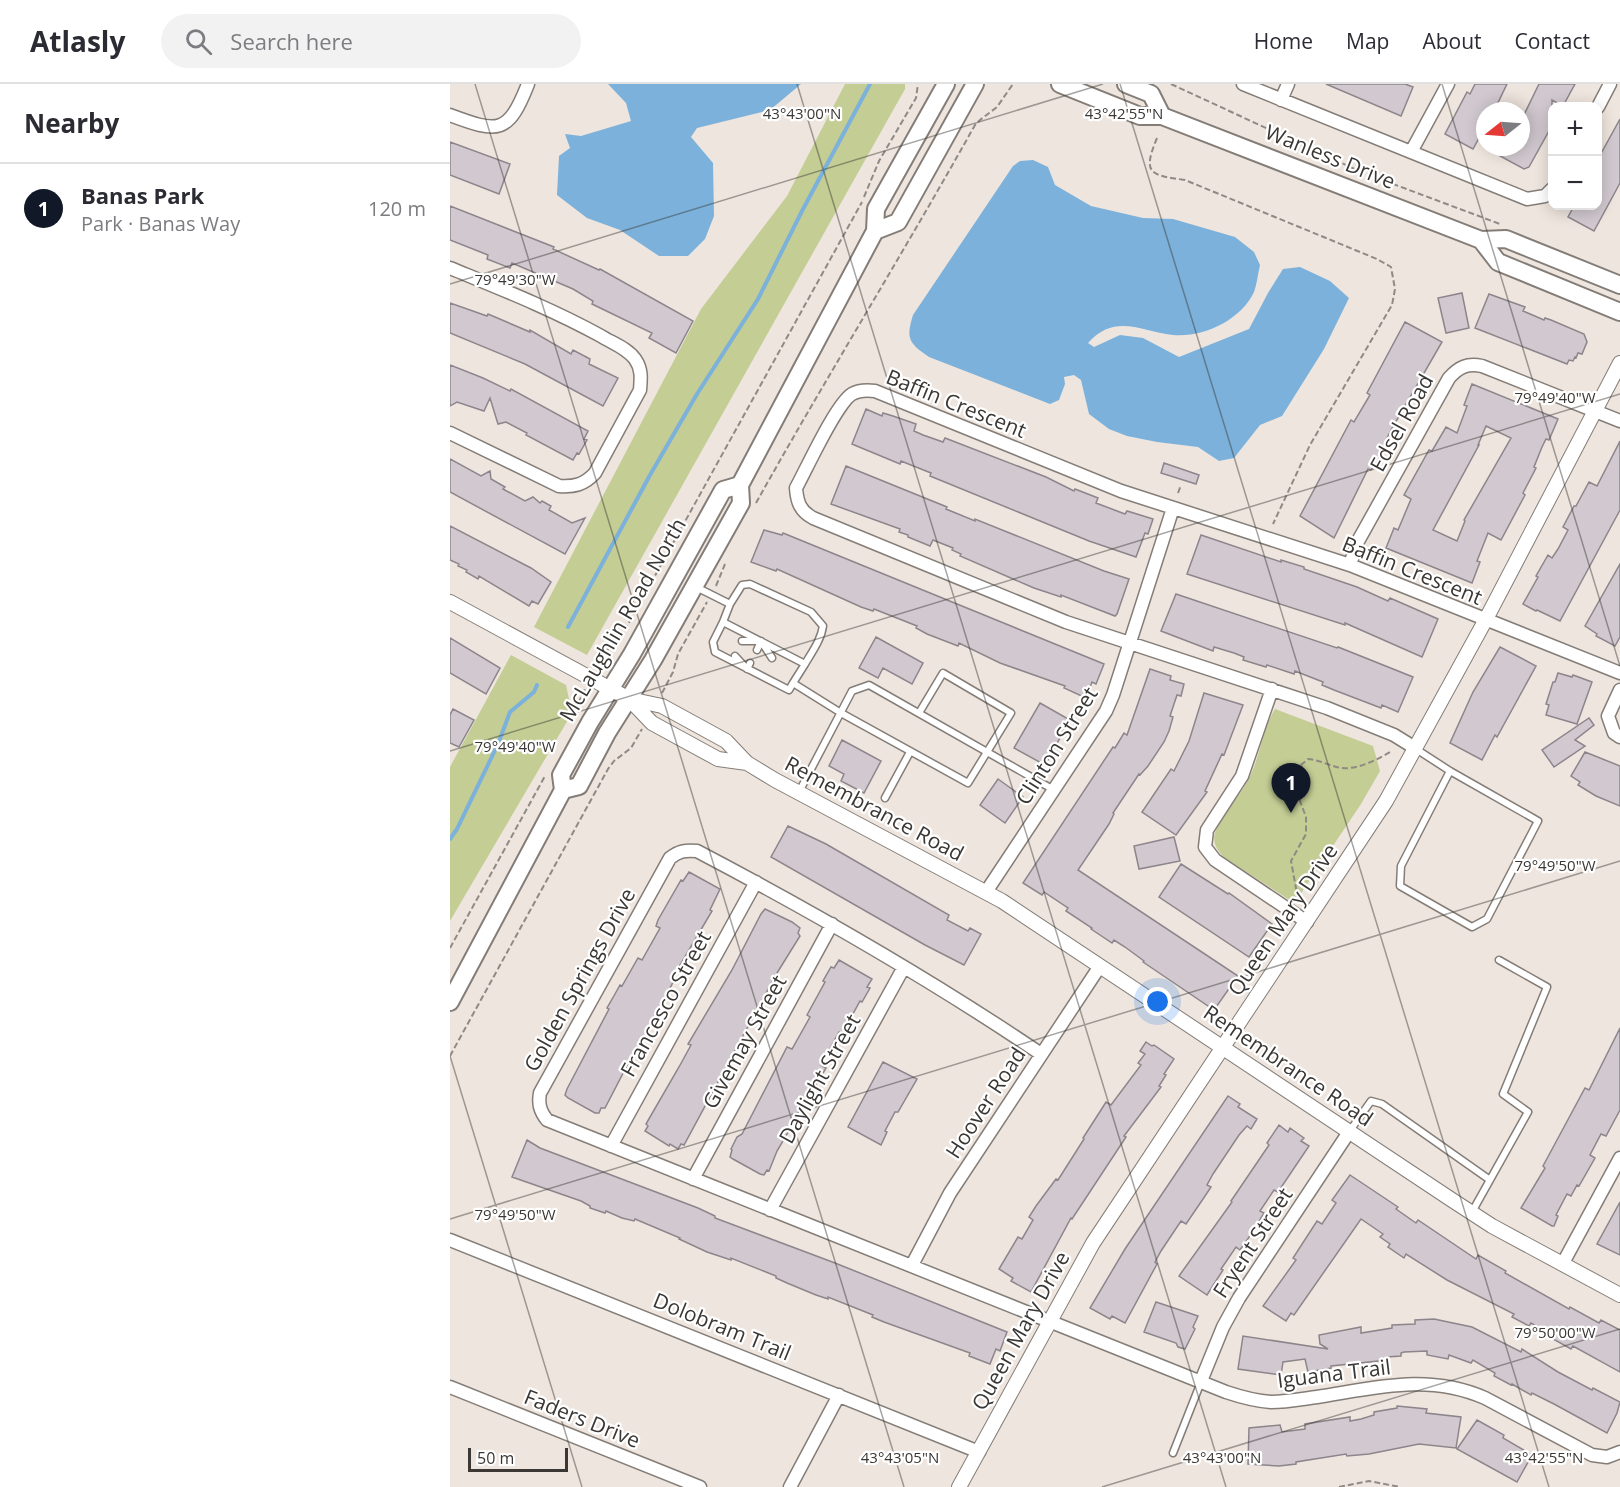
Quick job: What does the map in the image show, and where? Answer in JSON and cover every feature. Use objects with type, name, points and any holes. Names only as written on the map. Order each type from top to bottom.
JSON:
[{"type":"main road","name":"McLaughlin Road North","points":[[563,790],[579,786],[607,733],[629,699],[741,503],[740,485],[875,231],[876,209],[946,84]]},
{"type":"main road","points":[[875,231],[898,222],[975,84]]},
{"type":"main road","name":"Wanless Drive","points":[[1060,84],[1140,116],[1162,116],[1481,240],[1506,239],[1620,285]]},
{"type":"main road","points":[[1126,84],[1151,94],[1162,116]]},
{"type":"main road","name":"Wanless Drive","points":[[1481,240],[1497,262],[1620,312]]},
{"type":"main road","name":"McLaughlin Road North","points":[[450,1002],[563,790],[561,775],[723,490],[740,485]]},
{"type":"street","points":[[450,115],[486,127],[499,126],[513,117],[528,84]]},
{"type":"street","points":[[1243,84],[1527,199],[1545,196],[1548,193]]},
{"type":"street","points":[[1281,100],[1288,84]]},
{"type":"street","points":[[1411,152],[1448,84]]},
{"type":"street","points":[[1601,102],[1610,84]]},
{"type":"street","points":[[450,268],[533,302],[585,327],[628,352],[638,365],[641,375],[640,390],[595,473],[576,486],[559,486],[450,433]]},
{"type":"street","name":"Queen Mary Drive","points":[[959,1487],[1093,1243],[1386,801],[1485,621],[1620,363]]},
{"type":"street","name":"Edsel Road","points":[[1350,565],[1357,543],[1449,378],[1458,369],[1470,364],[1482,366],[1594,410]]},
{"type":"street","name":"Baffin Crescent","points":[[1415,748],[1400,738],[1327,708],[1066,622],[813,518],[801,508],[796,488],[841,404],[853,394],[867,390],[875,391],[1121,491],[1350,565],[1485,621],[1620,673]]},
{"type":"street","points":[[1594,410],[1620,421]]},
{"type":"street","name":"Clinton Street","points":[[986,892],[1106,711],[1173,508]]},
{"type":"street","points":[[450,602],[629,699]]},
{"type":"street","points":[[1272,689],[1242,776],[1207,830],[1205,847],[1215,860],[1307,922]]},
{"type":"street","points":[[1620,690],[1608,716],[1614,733],[1620,737]]},
{"type":"street","name":"Remembrance Road","points":[[629,699],[652,723],[718,759],[747,763]]},
{"type":"street","name":"Remembrance Road","points":[[629,699],[662,706],[726,741],[747,763],[986,892],[1492,1226],[1620,1294]]},
{"type":"street","name":"Golden Springs Drive","points":[[1041,1054],[978,1011],[832,924],[697,851],[687,850],[678,852],[670,858],[540,1093],[539,1100],[540,1109],[547,1120],[912,1265],[1048,1322]]},
{"type":"street","name":"Francesco Street","points":[[611,1146],[756,882]]},
{"type":"street","name":"Givemay Street","points":[[693,1179],[832,924]]},
{"type":"street","name":"Hoover Road","points":[[912,1265],[950,1193],[1100,966]]},
{"type":"street","name":"Daylight Street","points":[[770,1210],[904,967]]},
{"type":"street","name":"Fryent Street","points":[[1201,1381],[1223,1327],[1239,1298],[1349,1132]]},
{"type":"street","points":[[1563,1263],[1620,1158]]},
{"type":"street","name":"Dolobram Trail","points":[[450,1240],[979,1452]]},
{"type":"street","name":"Iguana Trail","points":[[1048,1322],[1246,1399],[1272,1402],[1400,1385],[1437,1384],[1467,1390],[1485,1398],[1592,1455],[1607,1458],[1620,1452]]},
{"type":"street","name":"Faders Drive","points":[[450,1387],[700,1487]]},
{"type":"street","points":[[790,1487],[839,1395]]},
{"type":"lane","points":[[735,656],[749,666],[789,690],[820,639],[823,626],[811,612],[750,584],[742,585],[730,604],[713,642],[716,652],[749,666],[765,672]]},
{"type":"lane","points":[[694,586],[730,604]]},
{"type":"lane","points":[[723,622],[805,664]]},
{"type":"lane","points":[[742,641],[761,641]]},
{"type":"lane","points":[[757,650],[761,641]]},
{"type":"lane","points":[[761,641],[772,658]]},
{"type":"lane","points":[[793,683],[841,713],[968,783],[1011,713],[943,673],[919,713]]},
{"type":"lane","points":[[799,792],[852,691],[869,684],[1054,789]]},
{"type":"lane","points":[[1415,748],[1450,771],[1538,821],[1487,919],[1473,927],[1400,886],[1401,866],[1450,771]]},
{"type":"lane","points":[[885,798],[910,752]]},
{"type":"lane","points":[[1472,1213],[1528,1112],[1503,1094],[1547,987],[1499,960]]},
{"type":"lane","points":[[1349,1132],[1371,1101],[1382,1104],[1490,1180]]},
{"type":"lane","points":[[1173,1453],[1201,1381]]},
{"type":"path","points":[[598,664],[626,628],[857,211],[879,161],[916,98],[918,84]]},
{"type":"path","points":[[751,511],[812,403],[910,242],[975,125],[997,107],[1013,84]]},
{"type":"path","points":[[1171,84],[1361,172],[1505,225]]},
{"type":"path","points":[[1156,138],[1149,159],[1151,170],[1155,174],[1185,180],[1377,259],[1390,267],[1395,289],[1392,305],[1311,446],[1273,524]]},
{"type":"path","points":[[1178,493],[1181,485]]},
{"type":"path","points":[[663,691],[673,672],[678,654],[722,574],[726,558]]},
{"type":"path","points":[[573,724],[577,705],[583,693]]},
{"type":"path","points":[[450,1056],[608,769],[614,761],[632,748],[640,733]]},
{"type":"path","points":[[1298,899],[1292,861],[1306,834],[1306,817],[1294,785],[1294,771],[1308,759],[1325,761],[1342,768],[1376,760],[1392,751]]},
{"type":"path","points":[[450,948],[546,774]]},
{"type":"path","points":[[1339,1487],[1369,1481],[1400,1487]]},
{"type":"green space","points":[[845,84],[905,84],[905,89],[587,655],[534,627],[701,309],[787,196]]},
{"type":"green space","points":[[511,655],[566,685],[572,713],[450,921],[450,767]]},
{"type":"green space","points":[[1275,709],[1373,746],[1380,771],[1361,804],[1296,901],[1288,899],[1225,858],[1218,850],[1214,840],[1221,820],[1251,773]]},
{"type":"water","points":[[608,84],[801,84],[770,110],[697,128],[691,137],[713,163],[714,216],[705,239],[688,256],[659,256],[620,230],[587,218],[557,195],[559,156],[570,148],[565,134],[581,136],[631,121],[626,103]]},
{"type":"water","points":[[1033,160],[1048,167],[1055,185],[1091,206],[1143,218],[1173,219],[1235,237],[1254,252],[1260,265],[1255,289],[1248,302],[1231,319],[1220,325],[1185,335],[1118,326],[1098,334],[1088,343],[1094,347],[1120,335],[1143,338],[1179,357],[1249,329],[1283,269],[1300,267],[1330,281],[1349,298],[1324,349],[1282,416],[1260,425],[1234,458],[1219,461],[1198,447],[1127,436],[1109,429],[1089,414],[1081,380],[1074,375],[1064,377],[1065,384],[1059,400],[1050,404],[929,357],[913,344],[909,335],[913,315],[1013,166],[1020,161]]},
{"type":"building","points":[[1326,84],[1405,84],[1413,87],[1401,116]]},
{"type":"building","points":[[1475,84],[1507,84],[1498,102],[1476,102],[1476,144],[1473,149],[1445,134],[1467,92],[1470,94]]},
{"type":"building","points":[[1539,84],[1575,84],[1565,102],[1552,100],[1548,102],[1548,133],[1529,167],[1524,169],[1500,156],[1530,156],[1530,102]]},
{"type":"building","points":[[1620,119],[1620,183],[1594,231],[1568,217],[1572,210],[1602,210],[1602,152]]},
{"type":"building","points":[[450,142],[510,164],[499,194],[450,175]]},
{"type":"building","points":[[450,206],[554,247],[553,249],[600,269],[693,321],[676,353],[649,338],[652,333],[592,304],[593,301],[573,289],[512,263],[510,268],[487,259],[488,255],[450,240]]},
{"type":"building","points":[[1462,293],[1469,328],[1446,333],[1438,298]]},
{"type":"building","points":[[1489,294],[1525,307],[1523,311],[1544,320],[1545,318],[1551,320],[1584,334],[1587,342],[1582,354],[1578,353],[1573,361],[1569,360],[1567,364],[1475,328]]},
{"type":"building","points":[[450,303],[487,316],[488,314],[530,332],[530,330],[571,354],[573,350],[590,359],[589,364],[618,378],[603,406],[525,364],[450,333]]},
{"type":"building","points":[[1405,322],[1442,342],[1391,430],[1386,440],[1389,441],[1377,463],[1371,470],[1368,469],[1334,538],[1300,516],[1351,420],[1354,422],[1370,395],[1367,393]]},
{"type":"building","points":[[450,365],[510,391],[511,389],[588,431],[584,439],[587,440],[579,454],[577,453],[573,460],[506,422],[498,424],[490,398],[484,411],[457,402],[450,406]]},
{"type":"building","points":[[1472,384],[1558,419],[1549,440],[1546,439],[1542,447],[1534,467],[1536,468],[1523,493],[1525,495],[1501,540],[1488,533],[1477,561],[1480,562],[1472,583],[1386,548],[1394,528],[1398,530],[1411,499],[1404,495],[1429,450],[1432,451],[1446,427],[1457,433],[1467,406],[1464,405]],"holes":[[[1486,426],[1511,438],[1464,520],[1457,541],[1433,530],[1479,445]]]},
{"type":"building","points":[[866,409],[882,416],[883,413],[916,424],[914,431],[923,435],[943,442],[945,438],[1046,477],[1074,491],[1075,489],[1098,498],[1096,503],[1125,514],[1127,511],[1153,519],[1148,534],[1145,533],[1136,557],[1089,541],[930,476],[931,473],[901,461],[900,464],[852,444]]},
{"type":"building","points":[[1620,441],[1620,510],[1560,621],[1523,604],[1548,555],[1552,558],[1568,530],[1563,527],[1574,506],[1589,482],[1597,486]]},
{"type":"building","points":[[450,459],[481,476],[490,471],[491,479],[505,487],[503,489],[525,501],[533,497],[540,503],[542,501],[551,506],[549,510],[572,523],[585,518],[565,554],[450,492]]},
{"type":"building","points":[[1164,463],[1199,475],[1196,484],[1161,473]]},
{"type":"building","points":[[846,466],[947,507],[946,509],[975,521],[975,519],[1129,579],[1117,614],[1115,616],[1061,595],[1061,597],[1034,588],[960,556],[961,554],[952,550],[953,548],[933,540],[930,546],[899,532],[900,529],[831,504]]},
{"type":"building","points":[[450,526],[531,568],[551,582],[538,604],[532,601],[529,606],[479,576],[478,579],[450,560]]},
{"type":"building","points":[[764,530],[782,535],[783,533],[1104,664],[1096,684],[1092,682],[1086,698],[1064,688],[1065,686],[1000,663],[959,643],[958,646],[927,634],[916,628],[917,626],[874,609],[873,611],[861,607],[777,569],[776,571],[751,562]]},
{"type":"building","points":[[1201,535],[1281,562],[1281,560],[1304,567],[1304,569],[1357,587],[1388,601],[1390,598],[1438,619],[1422,657],[1345,623],[1345,625],[1187,574]]},
{"type":"building","points":[[1620,564],[1620,637],[1615,646],[1596,636],[1597,634],[1585,626]]},
{"type":"building","points":[[1176,594],[1338,647],[1413,677],[1398,712],[1334,690],[1322,685],[1323,682],[1295,671],[1294,674],[1267,665],[1266,667],[1243,660],[1244,657],[1234,653],[1214,647],[1213,651],[1161,631]]},
{"type":"building","points":[[876,637],[923,663],[912,684],[883,668],[878,678],[859,668]]},
{"type":"building","points":[[450,638],[500,668],[486,694],[450,673]]},
{"type":"building","points":[[1500,647],[1536,666],[1482,760],[1450,743],[1473,692]]},
{"type":"building","points":[[1150,669],[1171,676],[1170,680],[1184,684],[1181,696],[1177,695],[1170,716],[1173,717],[1169,731],[1148,766],[1139,774],[1113,813],[1109,824],[1078,870],[1238,976],[1214,1010],[1143,962],[1125,947],[1114,940],[1112,943],[1091,929],[1066,911],[1068,908],[1044,892],[1042,895],[1023,883],[1113,747],[1115,748],[1124,733],[1127,735]]},
{"type":"building","points":[[1558,673],[1572,677],[1573,675],[1592,682],[1577,724],[1546,715],[1549,705],[1546,704]]},
{"type":"building","points":[[1204,693],[1243,705],[1224,755],[1222,754],[1205,791],[1207,792],[1176,835],[1142,812],[1171,769],[1174,771],[1189,741]]},
{"type":"building","points":[[1040,703],[1070,720],[1045,765],[1014,748]]},
{"type":"building","points":[[453,709],[474,720],[459,747],[450,743],[450,715]]},
{"type":"building","points":[[1589,718],[1594,725],[1575,740],[1585,746],[1554,767],[1542,750]]},
{"type":"building","points":[[842,740],[881,761],[864,793],[841,781],[844,774],[829,766]]},
{"type":"building","points":[[1585,752],[1620,766],[1620,806],[1578,785],[1580,782],[1571,776]]},
{"type":"building","points":[[998,779],[1023,797],[1005,823],[980,805]]},
{"type":"building","points":[[788,826],[826,844],[949,915],[947,920],[968,931],[970,928],[981,934],[964,965],[771,857]]},
{"type":"building","points":[[1174,837],[1180,861],[1139,869],[1134,846]]},
{"type":"building","points":[[1181,864],[1229,893],[1272,924],[1249,957],[1159,897]]},
{"type":"building","points":[[689,872],[720,889],[710,910],[712,911],[673,977],[675,978],[649,1031],[631,1058],[605,1108],[595,1113],[568,1098],[565,1095],[567,1089],[609,1009],[607,1008],[638,958],[642,960],[660,928],[656,926],[658,920],[681,880],[683,881]]},
{"type":"building","points":[[765,909],[800,928],[798,933],[800,936],[777,973],[684,1145],[681,1144],[678,1149],[670,1144],[669,1146],[645,1131],[648,1126],[646,1124],[691,1045],[688,1044]]},
{"type":"building","points":[[839,960],[872,979],[867,987],[870,988],[842,1034],[839,1032],[821,1065],[826,1068],[777,1151],[769,1171],[767,1170],[764,1175],[760,1174],[730,1157],[731,1149],[737,1137],[742,1134],[787,1047],[792,1049],[810,1017],[807,1015],[831,967],[834,968]]},
{"type":"building","points":[[1620,1028],[1620,1110],[1606,1136],[1601,1134],[1590,1155],[1595,1158],[1579,1186],[1577,1185],[1571,1196],[1567,1194],[1556,1215],[1558,1216],[1554,1226],[1552,1226],[1521,1208],[1545,1168],[1543,1166],[1585,1088],[1589,1090]]},
{"type":"building","points":[[1146,1042],[1174,1059],[1164,1074],[1166,1075],[1159,1086],[1161,1087],[1124,1136],[1126,1137],[1071,1218],[1031,1292],[1011,1281],[1013,1278],[999,1269],[1018,1237],[1022,1239],[1033,1220],[1029,1217],[1056,1179],[1058,1180],[1106,1102],[1111,1105],[1141,1065],[1138,1063],[1145,1054],[1140,1051]]},
{"type":"building","points":[[883,1062],[917,1079],[898,1112],[895,1112],[881,1145],[848,1127]]},
{"type":"building","points":[[1228,1096],[1240,1104],[1238,1107],[1257,1119],[1251,1129],[1247,1126],[1239,1135],[1213,1174],[1207,1185],[1211,1187],[1203,1199],[1186,1224],[1181,1221],[1161,1251],[1155,1262],[1157,1264],[1125,1323],[1112,1316],[1110,1319],[1090,1308],[1125,1249]]},
{"type":"building","points":[[1279,1125],[1288,1132],[1290,1128],[1304,1138],[1301,1141],[1309,1146],[1278,1192],[1274,1190],[1260,1211],[1264,1213],[1252,1233],[1240,1250],[1236,1247],[1207,1295],[1179,1276],[1232,1202],[1269,1145],[1267,1143]]},
{"type":"building","points":[[527,1140],[540,1148],[698,1208],[715,1218],[1007,1332],[1000,1351],[996,1349],[990,1364],[969,1356],[970,1353],[884,1322],[872,1317],[873,1315],[828,1297],[828,1299],[816,1295],[731,1258],[731,1260],[707,1252],[635,1219],[634,1221],[590,1208],[581,1201],[512,1177]]},
{"type":"building","points":[[1350,1175],[1398,1207],[1396,1209],[1416,1223],[1418,1220],[1476,1259],[1478,1255],[1569,1309],[1570,1307],[1599,1323],[1601,1320],[1620,1330],[1620,1372],[1573,1346],[1571,1349],[1531,1323],[1529,1326],[1512,1317],[1514,1314],[1447,1280],[1406,1254],[1404,1258],[1388,1247],[1390,1244],[1380,1237],[1383,1234],[1361,1219],[1294,1315],[1291,1313],[1286,1321],[1263,1306],[1296,1260],[1293,1258],[1317,1221],[1322,1224],[1336,1203],[1332,1200]]},
{"type":"building","points":[[1620,1202],[1620,1255],[1597,1244]]},
{"type":"building","points":[[1156,1302],[1198,1316],[1193,1327],[1195,1329],[1185,1349],[1178,1347],[1176,1343],[1144,1332]]},
{"type":"building","points":[[1434,1319],[1472,1327],[1521,1352],[1522,1349],[1558,1372],[1620,1402],[1607,1433],[1554,1404],[1494,1376],[1495,1373],[1473,1360],[1471,1363],[1449,1355],[1448,1359],[1427,1355],[1427,1351],[1404,1352],[1401,1356],[1387,1357],[1388,1360],[1331,1366],[1331,1368],[1308,1372],[1305,1359],[1283,1362],[1281,1375],[1238,1369],[1243,1336],[1328,1349],[1320,1344],[1319,1335],[1361,1327],[1361,1333],[1392,1328],[1392,1325],[1415,1324],[1415,1320]]},
{"type":"building","points":[[1397,1406],[1427,1409],[1426,1413],[1461,1417],[1456,1448],[1419,1444],[1369,1454],[1347,1456],[1346,1454],[1279,1466],[1248,1464],[1249,1428],[1280,1425],[1282,1432],[1305,1429],[1305,1424],[1350,1417],[1350,1421],[1361,1419],[1374,1415],[1374,1412],[1397,1408]]},
{"type":"building","points":[[1477,1420],[1504,1435],[1503,1438],[1532,1455],[1517,1482],[1457,1449]]},
{"type":"waterway","points":[[568,627],[650,475],[697,394],[758,299],[870,84]]},
{"type":"waterway","points":[[450,839],[498,744],[510,712],[534,692],[537,685]]},
{"type":"place","name":"Banas Park","points":[[1291,813]]}]
